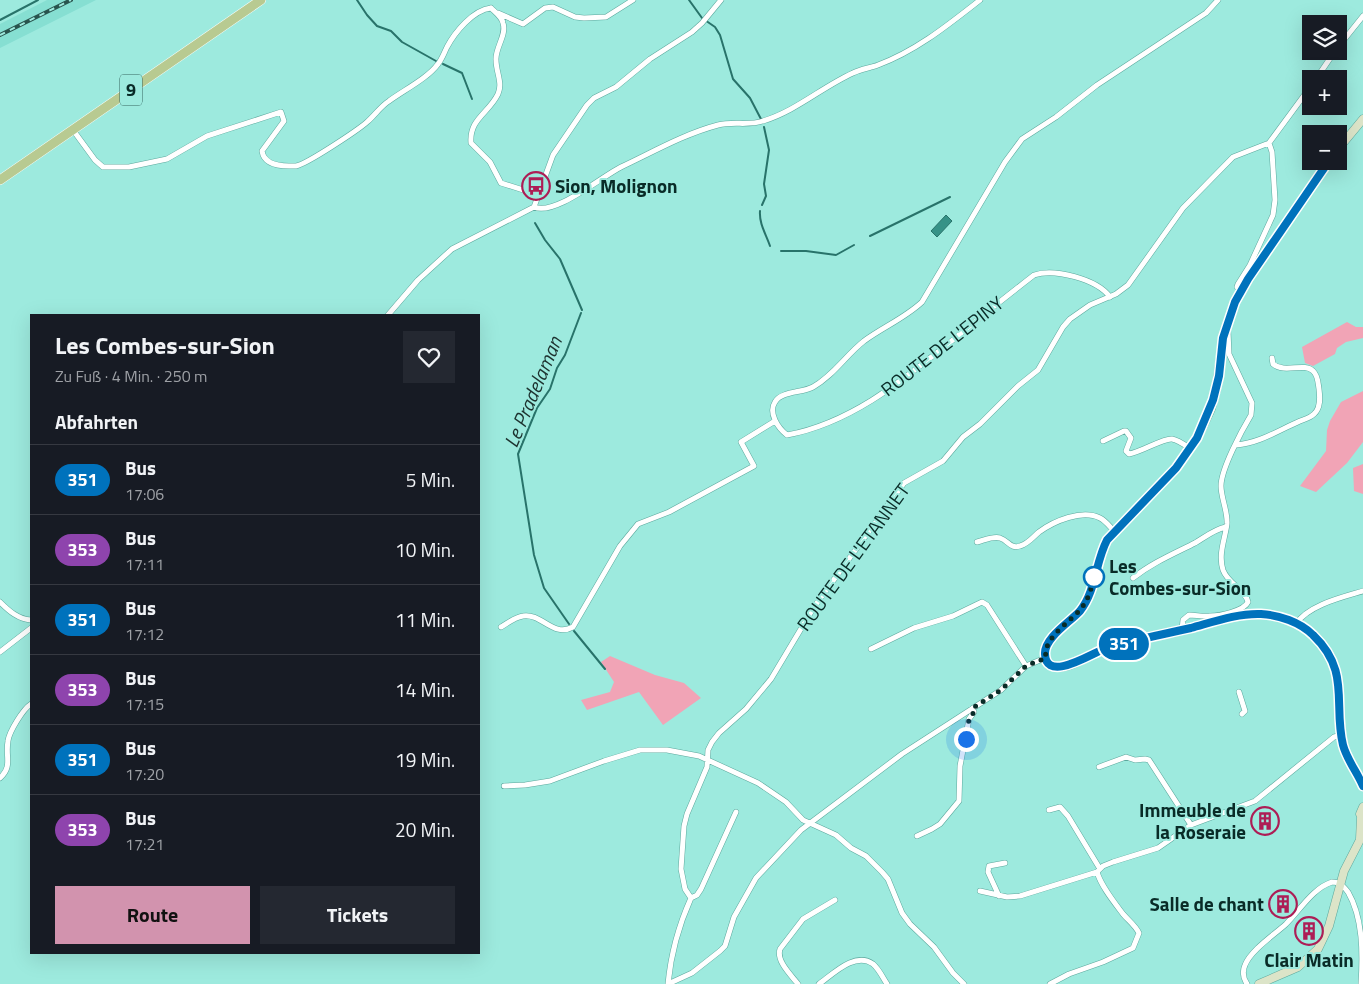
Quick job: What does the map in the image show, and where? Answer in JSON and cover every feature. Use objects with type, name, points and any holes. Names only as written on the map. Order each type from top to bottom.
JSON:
[{"type":"main road","name":"9","points":[[0,180],[261,0]]},
{"type":"street","points":[[73,130],[94,160],[103,167],[129,167],[166,159],[207,136],[281,112],[284,121],[262,151],[263,156],[266,161],[273,164],[297,166],[310,160],[366,123],[387,102],[416,83],[438,65],[448,45],[461,29],[485,8],[491,8],[503,16],[523,24],[545,8],[553,7],[577,17],[606,17],[632,0]]},
{"type":"street","points":[[389,314],[418,280],[456,246],[502,225],[534,207],[553,155],[570,128],[594,98],[616,87],[640,66],[686,36],[707,18],[721,0]]},
{"type":"street","points":[[534,207],[539,209],[566,202],[609,173],[666,144],[720,124],[762,122],[789,111],[853,72],[879,65],[919,44],[939,32],[980,0]]},
{"type":"street","points":[[501,627],[516,618],[527,616],[557,630],[566,630],[573,627],[620,546],[638,524],[669,512],[754,466],[740,442],[775,421],[772,407],[776,400],[785,394],[813,387],[836,370],[864,341],[922,302],[1005,162],[1022,139],[1056,117],[1097,85],[1206,13],[1218,0]]},
{"type":"street","points":[[491,8],[503,23],[504,32],[496,58],[500,86],[498,95],[473,126],[470,134],[471,143],[490,162],[501,182],[539,196]]},
{"type":"street","points":[[1347,36],[1363,16]]},
{"type":"street","points":[[1241,291],[1237,287],[1238,284],[1250,265],[1273,214],[1275,200],[1272,152],[1268,142],[1302,98]]},
{"type":"street","points":[[1347,138],[1363,119]]},
{"type":"street","name":"ROUTE DE L'ETANNET","points":[[691,898],[685,888],[681,869],[684,826],[687,814],[707,768],[708,750],[712,742],[746,709],[772,679],[814,606],[900,488],[909,480],[943,461],[963,437],[980,424],[1038,370],[1063,327],[1070,319],[1090,305],[1128,285],[1183,208],[1228,161],[1240,153],[1268,142]]},
{"type":"street","points":[[1323,170],[1241,291],[1225,329],[1218,384],[1213,400],[1202,429],[1191,449],[1172,473],[1107,540],[1101,553],[1087,600],[1075,616],[1048,642],[1045,651],[1046,658],[1053,666],[1064,667],[1106,649],[1251,614],[1273,616],[1296,624],[1313,635],[1324,647],[1333,663],[1340,691],[1342,735],[1346,755],[1363,786]]},
{"type":"street","name":"ROUTE DE L'EPINY","points":[[775,421],[787,435],[802,432],[846,414],[876,398],[926,361],[1034,275],[1050,272],[1074,278],[1101,288],[1110,296]]},
{"type":"street","points":[[1182,630],[1182,624],[1187,616],[1212,617],[1240,610],[1247,606],[1248,602],[1246,597],[1228,579],[1223,569],[1222,558],[1227,519],[1221,485],[1223,473],[1251,415],[1253,406],[1239,373],[1231,360],[1228,348],[1228,331],[1225,329]]},
{"type":"street","points":[[1236,445],[1256,441],[1278,432],[1310,417],[1318,407],[1319,392],[1314,372],[1305,368],[1279,368],[1273,364],[1272,358]]},
{"type":"street","points":[[1103,441],[1126,431],[1131,438],[1126,448],[1129,454],[1142,451],[1168,439],[1176,440],[1191,449]]},
{"type":"street","points":[[978,542],[996,538],[1004,540],[1011,546],[1019,546],[1028,542],[1048,526],[1081,515],[1099,518],[1114,531]]},
{"type":"street","points":[[1133,578],[1154,562],[1220,528],[1226,527]]},
{"type":"street","points":[[1296,624],[1301,618],[1324,604],[1363,591]]},
{"type":"street","points":[[0,602],[15,615],[30,620]]},
{"type":"street","points":[[871,649],[914,628],[953,616],[982,602],[987,605],[1026,666]]},
{"type":"street","points":[[0,652],[30,629]]},
{"type":"street","points":[[736,812],[701,889],[691,898],[679,925],[669,968],[668,984],[692,973],[720,952],[727,940],[734,917],[756,878],[801,830],[902,754],[1001,690],[1026,666],[1046,658]]},
{"type":"street","points":[[1239,692],[1245,711],[1242,714]]},
{"type":"street","points":[[0,778],[6,772],[8,763],[8,740],[17,721],[30,705]]},
{"type":"street","points":[[917,836],[940,824],[959,802],[960,766],[969,719],[974,712],[973,708]]},
{"type":"street","points":[[980,891],[999,896],[1014,897],[1027,895],[1098,870],[1113,862],[1158,848],[1191,825],[1263,796],[1328,741],[1342,735]]},
{"type":"street","points":[[504,786],[550,781],[640,750],[680,751],[699,756],[758,783],[786,802],[799,817],[836,835],[851,848],[866,856],[882,872],[892,887],[902,913],[910,924],[934,947],[953,973],[964,984]]},
{"type":"street","points":[[1098,767],[1126,757],[1135,760],[1149,760],[1191,825]]},
{"type":"street","points":[[1049,810],[1060,807],[1068,816],[1098,870],[1100,879],[1139,933],[1134,948],[1069,974],[1050,984]]},
{"type":"street","points":[[1259,984],[1298,967],[1318,949],[1329,926],[1340,883],[1362,837],[1362,807]]},
{"type":"street","points":[[999,896],[988,872],[989,866],[1005,863]]},
{"type":"street","points":[[1246,984],[1243,970],[1250,957],[1286,924],[1318,890],[1329,882],[1340,883],[1355,902],[1362,922],[1361,984]]},
{"type":"street","points":[[798,984],[781,960],[779,955],[780,949],[803,919],[835,900]]},
{"type":"street","points":[[819,984],[847,964],[860,960],[873,965],[887,984]]},
{"type":"shaded area","points":[[47,0],[96,0],[0,48],[0,24]]},
{"type":"shaded area","points":[[946,215],[952,221],[937,237],[931,231]]},
{"type":"shaded area","points":[[1347,322],[1356,327],[1363,327],[1363,338],[1346,342],[1337,348],[1335,354],[1313,366],[1305,363],[1302,347]]},
{"type":"shaded area","points":[[1363,391],[1363,442],[1347,463],[1316,492],[1300,486],[1326,451],[1327,430],[1341,402]]},
{"type":"shaded area","points":[[1363,464],[1363,494],[1354,491],[1353,468]]},
{"type":"shaded area","points":[[610,656],[655,675],[684,683],[701,698],[663,725],[639,692],[587,710],[581,700],[610,692],[614,682],[601,662]]},
{"type":"waterway","points":[[0,20],[38,0]]},
{"type":"waterway","name":"Le Pradelaman","points":[[357,0],[377,26],[391,31],[402,42],[436,61]]},
{"type":"waterway","points":[[689,0],[702,18],[715,27],[720,35],[733,79],[750,98],[762,121]]},
{"type":"waterway","name":"Le Pradelaman","points":[[443,64],[462,73],[472,99]]},
{"type":"waterway","points":[[762,205],[766,196],[764,184],[769,150],[764,127]]},
{"type":"waterway","points":[[870,236],[950,197]]},
{"type":"waterway","points":[[760,211],[762,225],[770,246]]},
{"type":"waterway","name":"Le Pradelaman","points":[[535,223],[560,259],[582,310]]},
{"type":"waterway","points":[[781,251],[806,251],[836,255],[854,245]]},
{"type":"waterway","name":"Le Pradelaman","points":[[569,624],[544,588],[534,555],[518,454],[537,408],[550,389],[581,313]]},
{"type":"waterway","name":"Le Pradelaman","points":[[574,631],[605,669]]},
{"type":"railway","points":[[0,35],[71,0]]},
{"type":"bus line","name":"351","points":[[1323,170],[1248,279],[1235,302],[1223,338],[1219,376],[1211,409],[1197,438],[1176,468],[1107,540],[1101,553],[1091,591],[1084,606],[1051,638],[1046,646],[1045,654],[1049,663],[1053,666],[1064,667],[1106,649],[1232,617],[1260,614],[1289,620],[1313,635],[1324,647],[1333,663],[1340,691],[1343,745],[1346,755],[1363,786]]},
{"type":"place","name":"Sion, Molignon","points":[[536,186]]},
{"type":"place","name":"Les Combes-sur-Sion","points":[[1094,577]]},
{"type":"place","name":"Immeuble de la Roseraie","points":[[1265,821]]},
{"type":"place","name":"Salle de chant","points":[[1283,904]]},
{"type":"place","name":"Clair Matin","points":[[1309,931]]},
{"type":"route","points":[[966,739],[969,719],[974,712],[973,708],[1001,690],[1030,663],[1046,658],[1045,651],[1048,642],[1084,606],[1095,574],[1094,577]]}]
